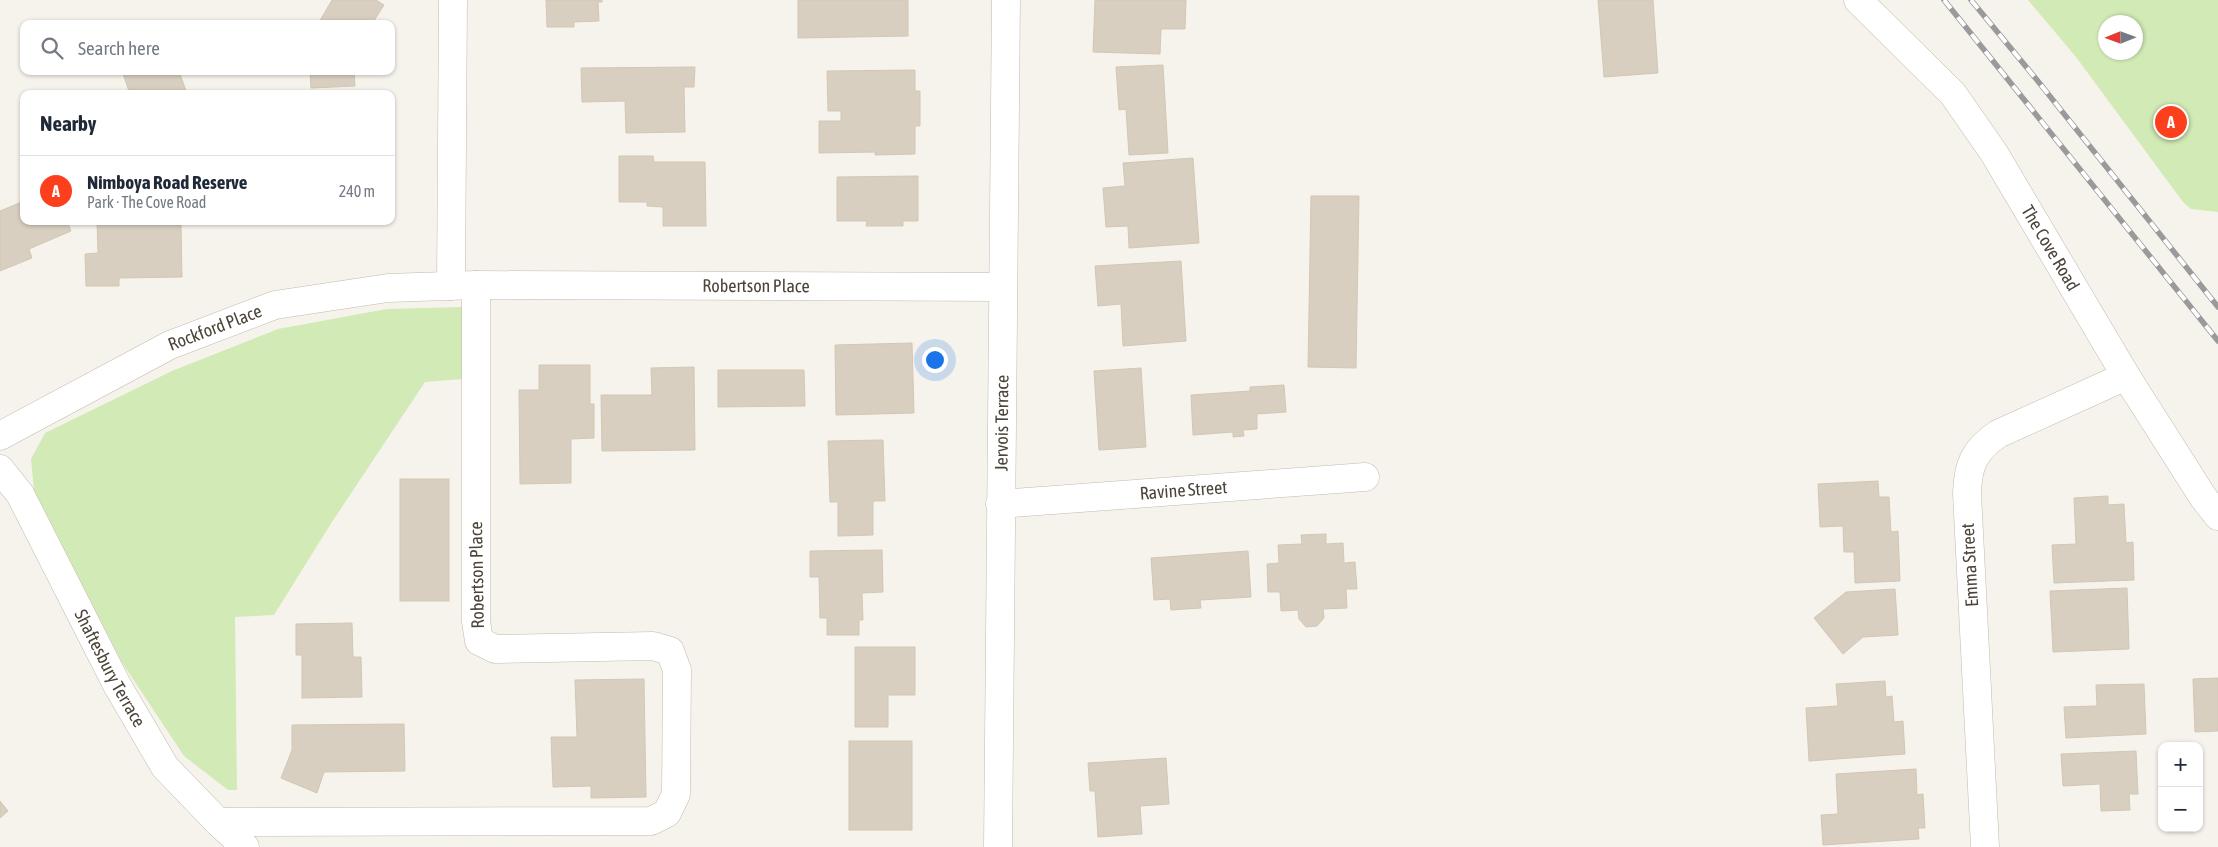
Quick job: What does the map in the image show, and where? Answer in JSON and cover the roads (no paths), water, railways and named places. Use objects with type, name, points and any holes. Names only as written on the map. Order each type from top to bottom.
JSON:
[{"type":"street","points":[[453,0],[463,286]]},
{"type":"street","name":"Jervois Terrace","points":[[997,845],[1006,0]]},
{"type":"street","name":"The Cove Road","points":[[1858,0],[1953,94],[1994,153],[2126,376],[2203,497],[2218,516]]},
{"type":"street","name":"Robertson Place","points":[[218,822],[651,821],[667,813],[676,794],[677,670],[670,651],[653,646],[495,649],[479,640],[476,621],[463,286],[1003,288]]},
{"type":"street","name":"Rockford Place","points":[[0,436],[170,345],[275,305],[388,288],[463,286]]},
{"type":"street","name":"Emma Street","points":[[1985,847],[1967,493],[1968,471],[1978,453],[1987,442],[1998,434],[2126,376]]},
{"type":"street","name":"Shaftesbury Terrace","points":[[0,469],[20,494],[116,685],[165,767],[245,847]]},
{"type":"street","name":"Ravine Street","points":[[1000,504],[1365,477]]},
{"type":"railway","points":[[1944,0],[2218,341]]},
{"type":"railway","points":[[1971,0],[2218,307]]},
{"type":"place","name":"Nimboya Road Reserve","points":[[2171,122]]}]
